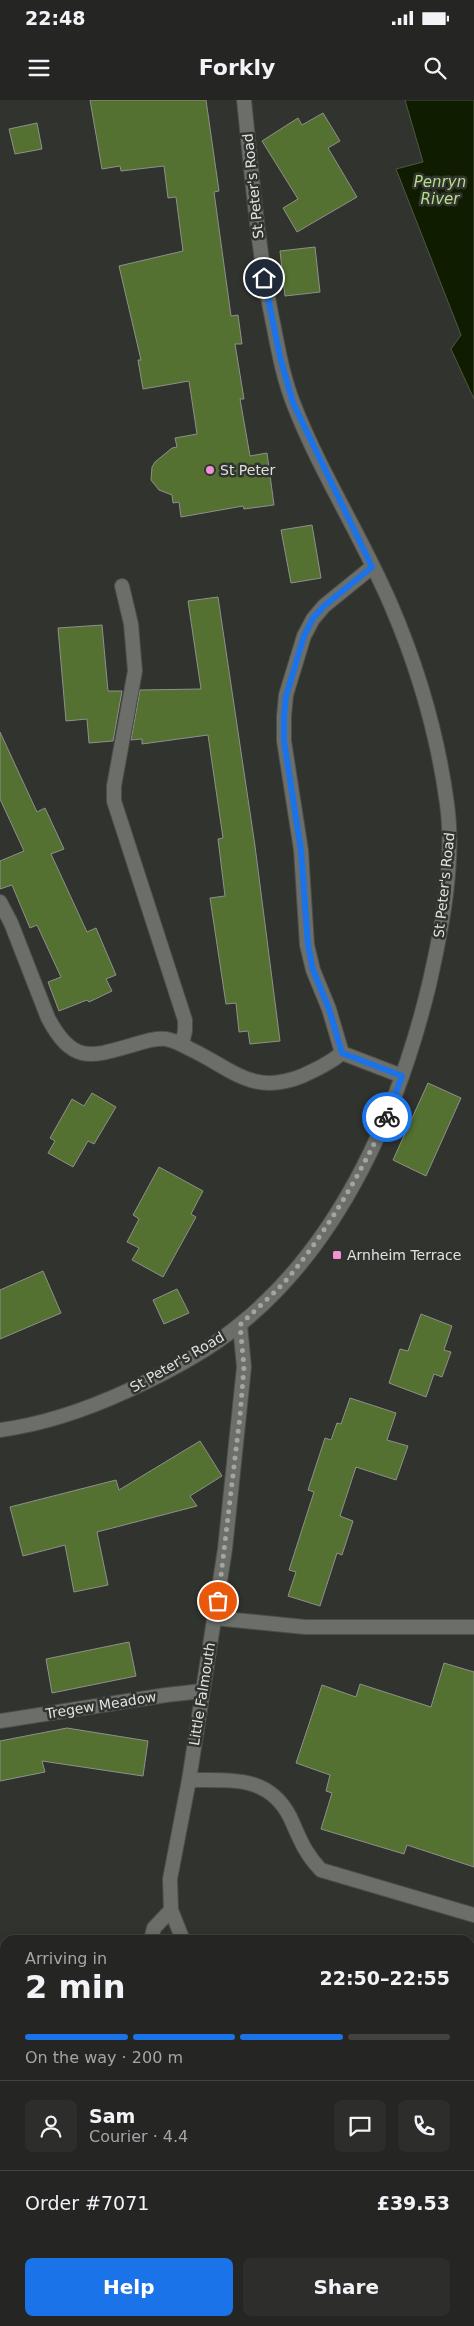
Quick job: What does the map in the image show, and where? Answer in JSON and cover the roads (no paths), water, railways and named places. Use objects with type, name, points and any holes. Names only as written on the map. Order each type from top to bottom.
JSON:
[{"type":"street","name":"St Peter's Road","points":[[0,1430],[42,1422],[112,1398],[184,1362],[240,1325],[287,1278],[335,1213],[360,1174],[392,1106],[425,999],[439,942],[450,826],[447,799],[425,702],[405,638],[305,432],[286,380],[262,261],[244,100]]},
{"type":"street","points":[[342,1053],[329,1009],[313,970],[308,945],[301,850],[284,741],[284,716],[286,696],[304,636],[313,618],[324,606],[372,567]]},
{"type":"street","points":[[122,586],[131,624],[135,671],[114,786],[114,801],[185,1020],[182,1044]]},
{"type":"street","points":[[0,902],[11,923],[48,1018],[64,1043],[86,1055],[100,1054],[154,1039],[166,1039],[182,1044],[217,1061],[243,1078],[256,1083],[270,1084],[288,1081],[320,1068],[342,1053]]},
{"type":"street","points":[[342,1053],[402,1076]]},
{"type":"street","name":"Little Falmouth","points":[[181,1935],[171,1910],[170,1879],[189,1780],[215,1618],[240,1416],[244,1367],[240,1325]]},
{"type":"street","points":[[215,1618],[305,1627],[474,1627]]},
{"type":"street","name":"Tregew Meadow","points":[[0,1721],[166,1695],[202,1692]]},
{"type":"street","points":[[189,1780],[245,1781],[263,1787],[277,1799],[288,1815],[307,1856],[321,1870],[474,1915]]},
{"type":"street","points":[[152,1935],[154,1928],[171,1910]]},
{"type":"water","name":"Penryn River","points":[[405,100],[474,100],[474,399],[451,349],[461,335],[396,169],[423,162]]},
{"type":"place","name":"St Peter","points":[[210,470]]},
{"type":"place","name":"Arnheim Terrace","points":[[337,1255]]}]
